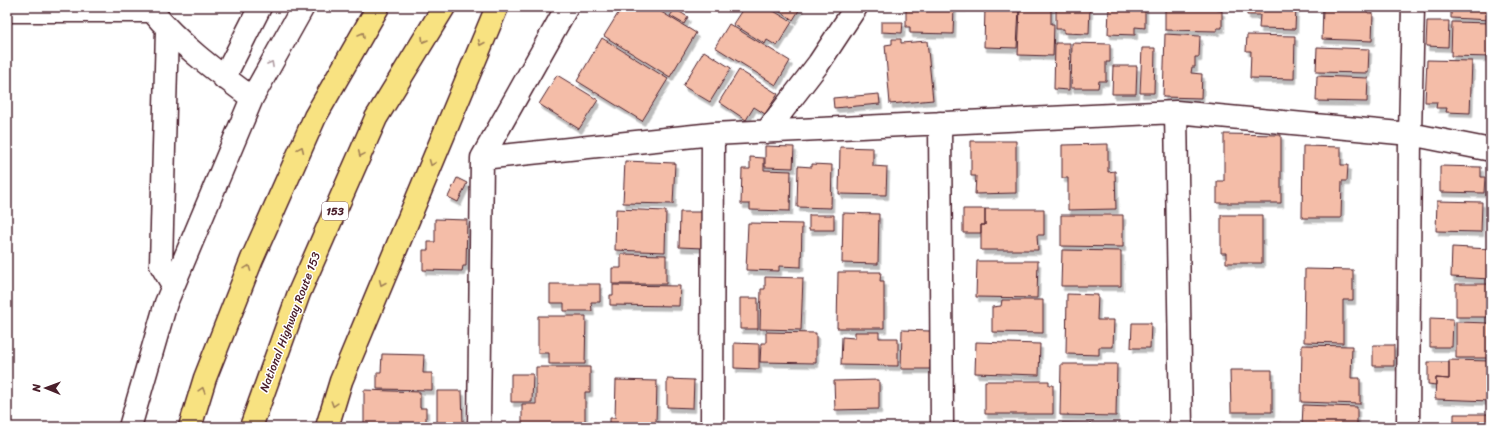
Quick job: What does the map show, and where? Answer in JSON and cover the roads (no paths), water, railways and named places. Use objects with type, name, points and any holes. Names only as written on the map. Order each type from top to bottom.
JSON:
[{"type":"highway","points":[[190,427],[205,378],[252,259],[315,117],[378,7]]},
{"type":"highway","name":"National Highway Route 153","points":[[251,427],[298,293],[376,118],[444,7]]},
{"type":"highway","points":[[327,427],[341,381],[497,7]]},
{"type":"street","points":[[224,78],[260,7]]},
{"type":"street","points":[[130,427],[166,303],[252,98],[303,7]]},
{"type":"street","points":[[478,427],[482,158],[567,7]]},
{"type":"street","points":[[766,132],[819,64],[856,7]]},
{"type":"street","points":[[1408,427],[1410,134],[1413,7]]},
{"type":"street","points":[[7,11],[152,11],[167,29],[224,78],[252,98]]},
{"type":"street","points":[[167,29],[161,265],[174,285]]},
{"type":"street","points":[[482,158],[713,134],[1176,112],[1410,134],[1491,150]]},
{"type":"street","points":[[1176,112],[1181,427]]},
{"type":"street","points":[[940,123],[942,427]]},
{"type":"street","points":[[712,427],[713,134]]}]
